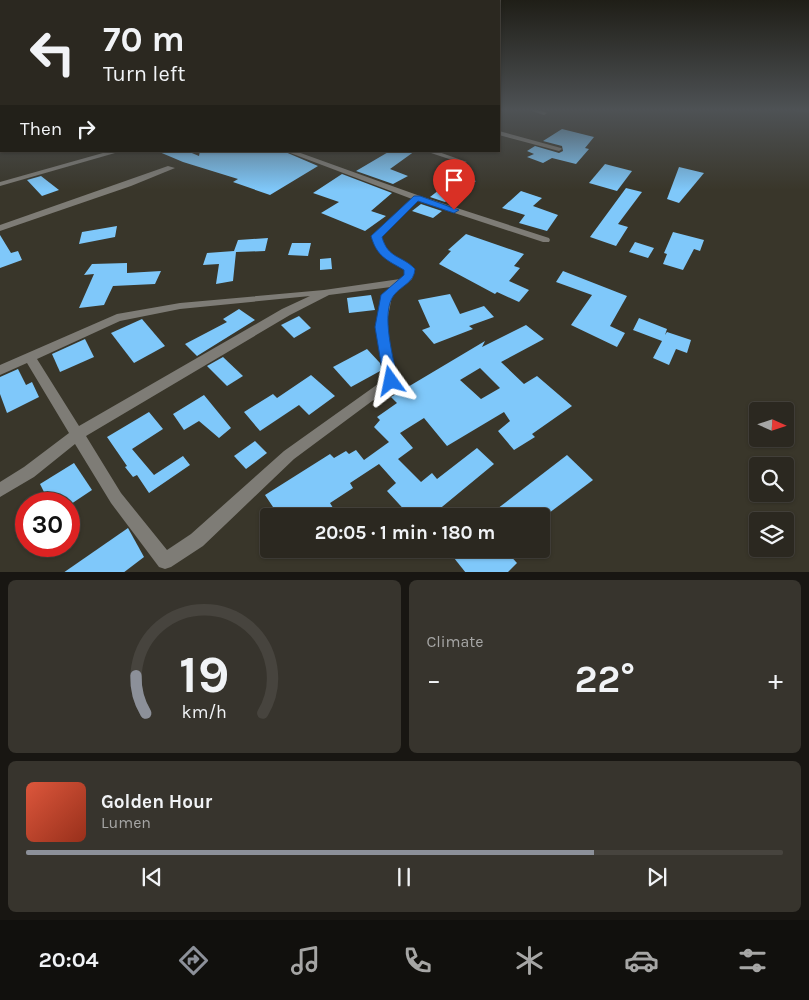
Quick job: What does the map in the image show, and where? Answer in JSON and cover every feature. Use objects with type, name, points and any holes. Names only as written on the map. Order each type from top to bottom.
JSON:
[{"type":"street","points":[[513,137],[559,149]]},
{"type":"street","points":[[0,184],[115,152]]},
{"type":"street","points":[[291,152],[417,198],[546,240]]},
{"type":"street","points":[[431,152],[463,162]]},
{"type":"street","points":[[0,228],[72,202],[131,184],[171,168]]},
{"type":"street","points":[[29,356],[116,498],[165,561],[197,540],[289,456],[391,381],[381,327],[387,295],[409,276],[410,269],[388,257],[380,248],[376,236],[417,198]]},
{"type":"street","points":[[0,370],[117,318],[180,306],[327,292],[402,282]]},
{"type":"street","points":[[0,490],[29,472],[78,434],[286,312],[327,292]]},
{"type":"building","points":[[550,137],[594,137],[585,148],[589,149],[576,164],[552,158],[543,163],[527,157],[534,154],[527,151],[535,146],[559,153],[563,151],[562,146],[543,141]]},
{"type":"building","points":[[159,152],[189,152],[199,156],[200,152],[285,152],[318,166],[270,195],[233,182],[238,179],[183,162]]},
{"type":"building","points":[[388,152],[414,152],[390,169],[408,176],[393,184],[356,171]]},
{"type":"building","points":[[605,164],[632,171],[617,191],[589,183]]},
{"type":"building","points":[[679,167],[704,173],[679,203],[667,199]]},
{"type":"building","points":[[342,174],[392,193],[371,211],[386,216],[365,231],[321,213],[339,202],[313,193]]},
{"type":"building","points":[[41,176],[59,190],[42,196],[27,180]]},
{"type":"building","points":[[457,176],[476,181],[445,202],[430,197]]},
{"type":"building","points":[[626,188],[642,192],[618,224],[628,227],[616,246],[590,237]]},
{"type":"building","points":[[521,191],[542,198],[533,206],[558,215],[547,231],[519,223],[525,215],[502,208]]},
{"type":"building","points":[[421,204],[442,211],[433,218],[412,211]]},
{"type":"building","points":[[117,226],[115,237],[79,244],[82,232]]},
{"type":"building","points":[[673,232],[704,240],[700,251],[694,249],[683,270],[663,264],[667,254],[664,253]]},
{"type":"building","points":[[466,234],[524,254],[514,266],[520,268],[509,281],[529,290],[519,302],[497,292],[495,294],[439,264],[451,251],[448,250]]},
{"type":"building","points":[[0,235],[11,253],[18,251],[22,260],[0,268]]},
{"type":"building","points":[[268,238],[265,251],[236,252],[233,281],[216,284],[219,264],[203,265],[207,253],[234,251],[238,240]]},
{"type":"building","points":[[635,242],[654,248],[648,258],[629,252]]},
{"type":"building","points":[[292,243],[311,243],[308,256],[288,255]]},
{"type":"building","points":[[331,258],[332,269],[320,270],[320,259]]},
{"type":"building","points":[[127,263],[127,273],[161,271],[155,284],[113,286],[104,305],[79,308],[94,274],[84,275],[92,264]]},
{"type":"building","points":[[563,271],[627,296],[610,326],[625,333],[617,347],[571,325],[592,295],[556,282]]},
{"type":"building","points":[[450,294],[460,314],[484,306],[494,317],[469,326],[473,329],[434,344],[422,330],[430,327],[418,300]]},
{"type":"building","points":[[371,295],[375,310],[349,313],[347,298]]},
{"type":"building","points":[[239,309],[255,320],[197,356],[185,344],[227,322],[223,319]]},
{"type":"building","points":[[299,316],[311,328],[294,338],[281,325]]},
{"type":"building","points":[[639,318],[667,329],[665,335],[667,332],[691,340],[687,353],[676,349],[669,365],[653,358],[662,341],[633,330]]},
{"type":"building","points":[[142,319],[165,346],[134,363],[111,333]]},
{"type":"building","points":[[526,325],[544,339],[501,362],[524,384],[537,376],[572,406],[532,434],[535,437],[514,450],[498,431],[510,421],[504,412],[447,446],[424,418],[400,433],[413,448],[398,459],[421,482],[432,473],[437,479],[477,448],[494,464],[441,508],[403,508],[387,491],[396,483],[379,464],[350,483],[353,488],[330,503],[333,508],[274,508],[265,495],[330,454],[334,458],[346,451],[349,454],[356,450],[364,460],[389,442],[374,427],[380,420],[377,417],[397,403],[391,397],[485,341],[482,347]],"holes":[[[480,368],[500,388],[481,399],[460,380]]]},
{"type":"building","points":[[85,339],[94,357],[60,372],[52,354]]},
{"type":"building","points":[[367,349],[380,363],[382,370],[351,387],[333,367]]},
{"type":"building","points":[[223,357],[243,376],[227,386],[207,366]]},
{"type":"building","points":[[18,369],[26,385],[32,382],[39,397],[7,413],[0,394],[0,377]]},
{"type":"building","points":[[311,375],[335,396],[309,415],[299,405],[260,431],[244,412],[273,394],[277,398]]},
{"type":"building","points":[[204,395],[231,428],[219,438],[199,421],[184,430],[173,414]]},
{"type":"building","points":[[149,412],[163,429],[132,449],[154,475],[183,456],[190,465],[149,493],[137,475],[133,477],[125,467],[127,466],[107,437]]},
{"type":"building","points":[[255,441],[267,453],[246,469],[234,456]]},
{"type":"building","points":[[567,455],[593,480],[550,512],[550,508],[498,508]]},
{"type":"building","points":[[74,463],[92,490],[80,498],[80,492],[44,492],[40,484]]},
{"type":"building","points":[[128,528],[144,557],[124,572],[64,572]]},
{"type":"building","points":[[454,558],[512,558],[517,563],[508,572],[465,572]]},
{"type":"route","points":[[391,381],[381,327],[387,295],[409,276],[410,269],[388,257],[380,248],[376,236],[417,198],[454,210]]}]
